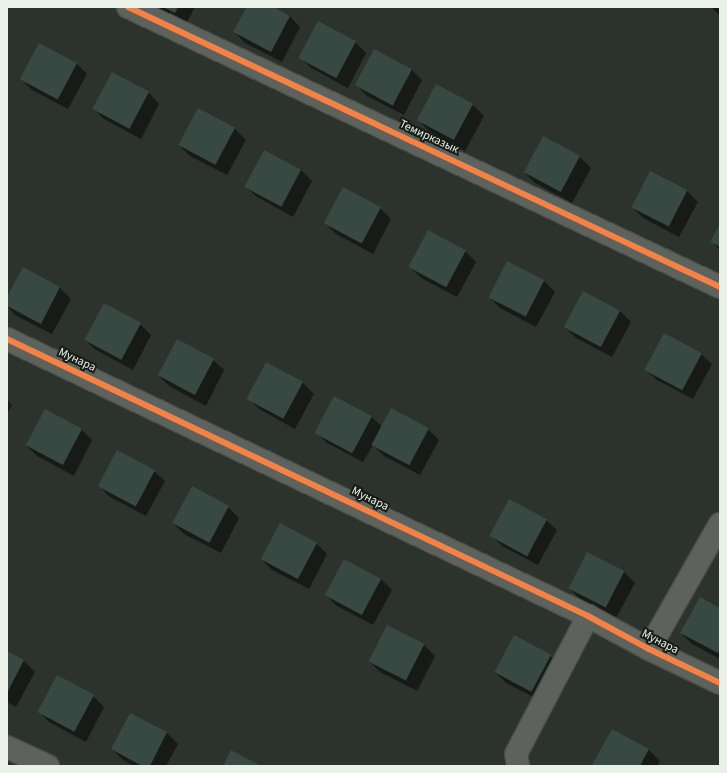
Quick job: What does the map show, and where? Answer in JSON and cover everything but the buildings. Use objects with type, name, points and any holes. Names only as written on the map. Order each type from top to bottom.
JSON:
[{"type":"street","name":"Темирказык","points":[[128,7],[720,287]]},
{"type":"street","name":"Мунара","points":[[7,339],[588,616],[649,649],[720,683]]},
{"type":"street","points":[[649,649],[720,524]]},
{"type":"street","points":[[518,766],[516,754],[588,616]]},
{"type":"street","points":[[7,746],[48,766]]},
{"type":"cycle path","points":[[128,7],[720,287]]},
{"type":"cycle path","points":[[7,339],[588,616],[649,649],[720,683]]}]
